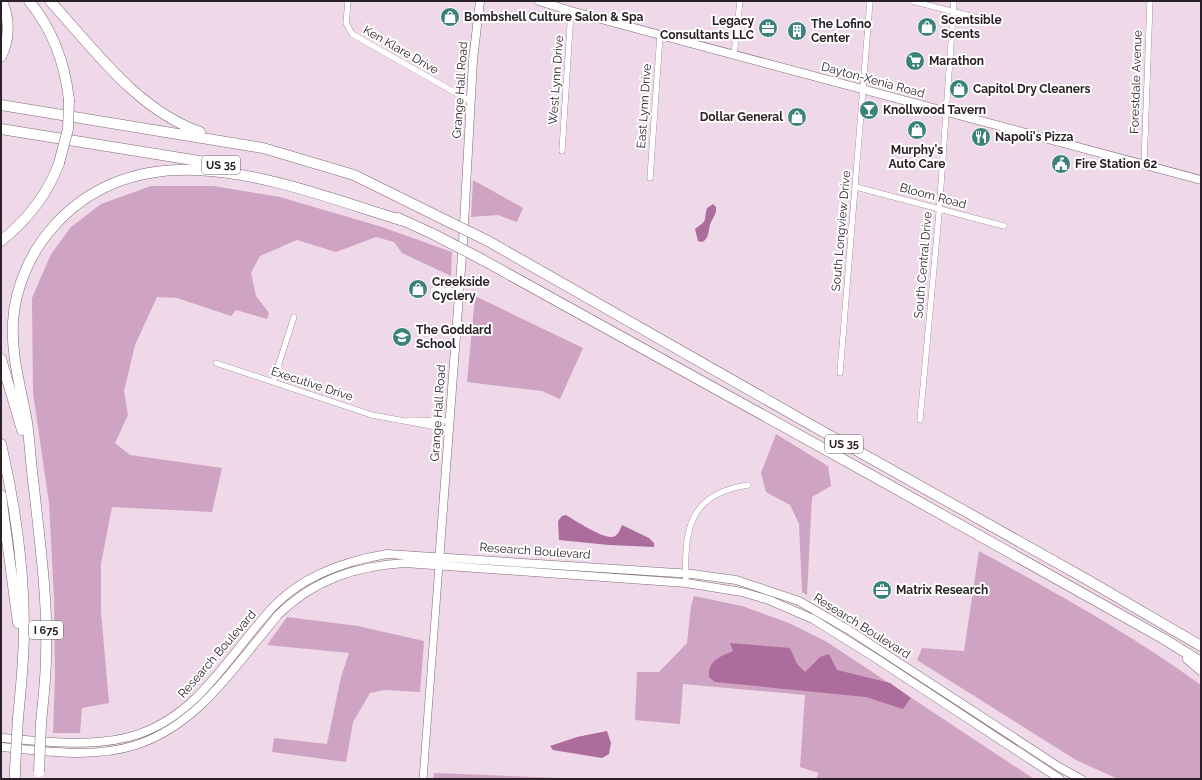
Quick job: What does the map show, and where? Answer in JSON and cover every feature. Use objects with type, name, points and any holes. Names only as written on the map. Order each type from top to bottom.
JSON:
[{"type":"highway","points":[[1,57],[7,42],[8,29],[7,17],[2,1]]},
{"type":"highway","points":[[1,241],[20,224],[37,204],[48,187],[59,163],[68,129],[69,100],[66,77],[57,48],[44,21],[28,1]]},
{"type":"highway","points":[[50,1],[146,103],[166,117],[216,139]]},
{"type":"highway","points":[[1,105],[216,139],[263,148],[354,175],[404,200]]},
{"type":"highway","name":"US 35","points":[[1,110],[240,148],[340,175],[404,200],[488,241],[1086,579],[1201,646]]},
{"type":"highway","name":"US 35","points":[[1,129],[186,158],[270,175],[337,195],[404,221],[483,260],[661,360],[891,485],[1164,639],[1201,662]]},
{"type":"highway","points":[[33,485],[27,422],[13,351],[14,307],[22,278],[40,244],[59,220],[86,198],[108,186],[138,175],[178,170],[209,170],[235,174],[302,189],[404,221]]},
{"type":"highway","name":"I 675","points":[[1,359],[22,431],[33,485],[42,558],[46,657],[39,775]]},
{"type":"highway","name":"I 675","points":[[1,444],[17,528],[24,628],[15,774]]},
{"type":"highway","points":[[1,494],[23,661]]},
{"type":"highway","points":[[1164,639],[1201,670]]},
{"type":"main road","name":"Grange Hall Road","points":[[439,561],[459,291],[470,101],[480,1]]},
{"type":"main road","name":"Dayton-Xenia Road","points":[[539,1],[571,11],[1201,180]]},
{"type":"main road","name":"Research Boulevard","points":[[1,738],[74,743],[107,741],[139,734],[160,725],[185,708],[202,693],[274,606],[301,584],[335,566],[356,559],[387,554],[439,561],[686,584],[742,592],[769,600],[813,619],[877,659],[1060,779]]},
{"type":"main road","name":"Research Boulevard","points":[[1,747],[75,753],[109,751],[148,740],[176,726],[200,708],[219,688],[279,614],[312,588],[336,576],[360,568],[380,564],[439,561],[686,574],[736,580],[799,601],[849,630],[1059,767],[1081,779]]},
{"type":"street","name":"Ken Klare Drive","points":[[348,1],[346,23],[352,34],[470,101]]},
{"type":"street","points":[[734,55],[740,1]]},
{"type":"street","name":"South Longview Drive","points":[[840,373],[870,1]]},
{"type":"street","points":[[912,1],[978,18]]},
{"type":"street","name":"South Central Drive","points":[[920,420],[954,1]]},
{"type":"street","name":"Forestdale Avenue","points":[[1144,164],[1150,1]]},
{"type":"street","name":"West Lynn Drive","points":[[562,151],[571,11]]},
{"type":"street","name":"East Lynn Drive","points":[[650,178],[660,35]]},
{"type":"street","name":"Bloom Road","points":[[856,187],[1004,226]]},
{"type":"street","points":[[433,290],[459,291]]},
{"type":"street","points":[[273,382],[294,317]]},
{"type":"street","name":"Executive Drive","points":[[216,363],[372,415],[403,421],[449,425]]},
{"type":"street","points":[[686,584],[689,533],[698,510],[716,494],[731,488],[748,485]]},
{"type":"street","name":"Grange Hall Road","points":[[423,779],[439,561]]},
{"type":"shaded area","points":[[473,180],[523,208],[517,222],[498,215],[471,217]]},
{"type":"shaded area","points":[[151,186],[213,186],[280,197],[382,227],[452,252],[451,276],[402,253],[394,242],[376,237],[336,252],[297,240],[260,256],[251,273],[256,296],[269,313],[267,319],[236,310],[231,316],[177,298],[157,297],[135,345],[124,391],[128,415],[115,443],[130,455],[222,468],[212,512],[112,507],[101,564],[101,612],[109,703],[82,708],[80,733],[53,733],[55,676],[54,598],[49,503],[33,393],[32,298],[51,254],[71,227],[101,204]]},
{"type":"shaded area","points":[[713,204],[716,207],[716,212],[710,225],[707,237],[702,242],[698,241],[695,229],[704,222],[707,208]]},
{"type":"shaded area","points":[[475,296],[583,348],[560,399],[542,391],[467,382]]},
{"type":"shaded area","points":[[776,434],[828,466],[831,486],[812,497],[807,595],[802,592],[799,524],[790,505],[766,492],[761,473]]},
{"type":"shaded area","points":[[566,515],[589,529],[608,537],[616,535],[622,525],[649,538],[654,543],[654,547],[609,545],[559,540],[558,521],[562,516]]},
{"type":"shaded area","points":[[979,551],[1092,614],[1147,648],[1201,685],[1201,779],[1118,779],[1076,760],[917,660],[922,648],[964,651]]},
{"type":"shaded area","points":[[694,596],[742,606],[789,623],[827,642],[1034,779],[816,779],[819,773],[800,767],[805,695],[683,684],[680,724],[635,720],[637,672],[659,672],[687,643],[691,606]]},
{"type":"shaded area","points":[[287,617],[358,626],[424,641],[420,692],[384,690],[370,693],[353,722],[346,762],[272,752],[274,738],[327,744],[341,677],[349,653],[267,645]]},
{"type":"shaded area","points":[[730,643],[790,648],[797,664],[805,672],[820,657],[829,654],[837,670],[890,683],[911,698],[903,709],[866,697],[715,682],[709,677],[710,667],[716,660],[733,651]]},
{"type":"shaded area","points":[[607,731],[611,743],[609,754],[602,758],[553,750],[550,746],[577,737]]},
{"type":"shaded area","points":[[434,773],[585,779],[433,779]]},
{"type":"place","name":"Bombshell Culture Salon & Spa","points":[[450,17]]},
{"type":"place","name":"Scentsible Scents","points":[[927,27]]},
{"type":"place","name":"Legacy Consultants LLC","points":[[768,28]]},
{"type":"place","name":"The Lofino Center","points":[[797,31]]},
{"type":"place","name":"Marathon","points":[[915,61]]},
{"type":"place","name":"Capitol Dry Cleaners","points":[[959,89]]},
{"type":"place","name":"Knollwood Tavern","points":[[869,110]]},
{"type":"place","name":"Dollar General","points":[[797,117]]},
{"type":"place","name":"Murphy's Auto Care","points":[[917,130]]},
{"type":"place","name":"Napoli's Pizza","points":[[981,137]]},
{"type":"place","name":"Fire Station 62","points":[[1061,164]]},
{"type":"place","name":"Creekside Cyclery","points":[[418,289]]},
{"type":"place","name":"The Goddard School","points":[[402,337]]},
{"type":"place","name":"Matrix Research","points":[[882,590]]}]
